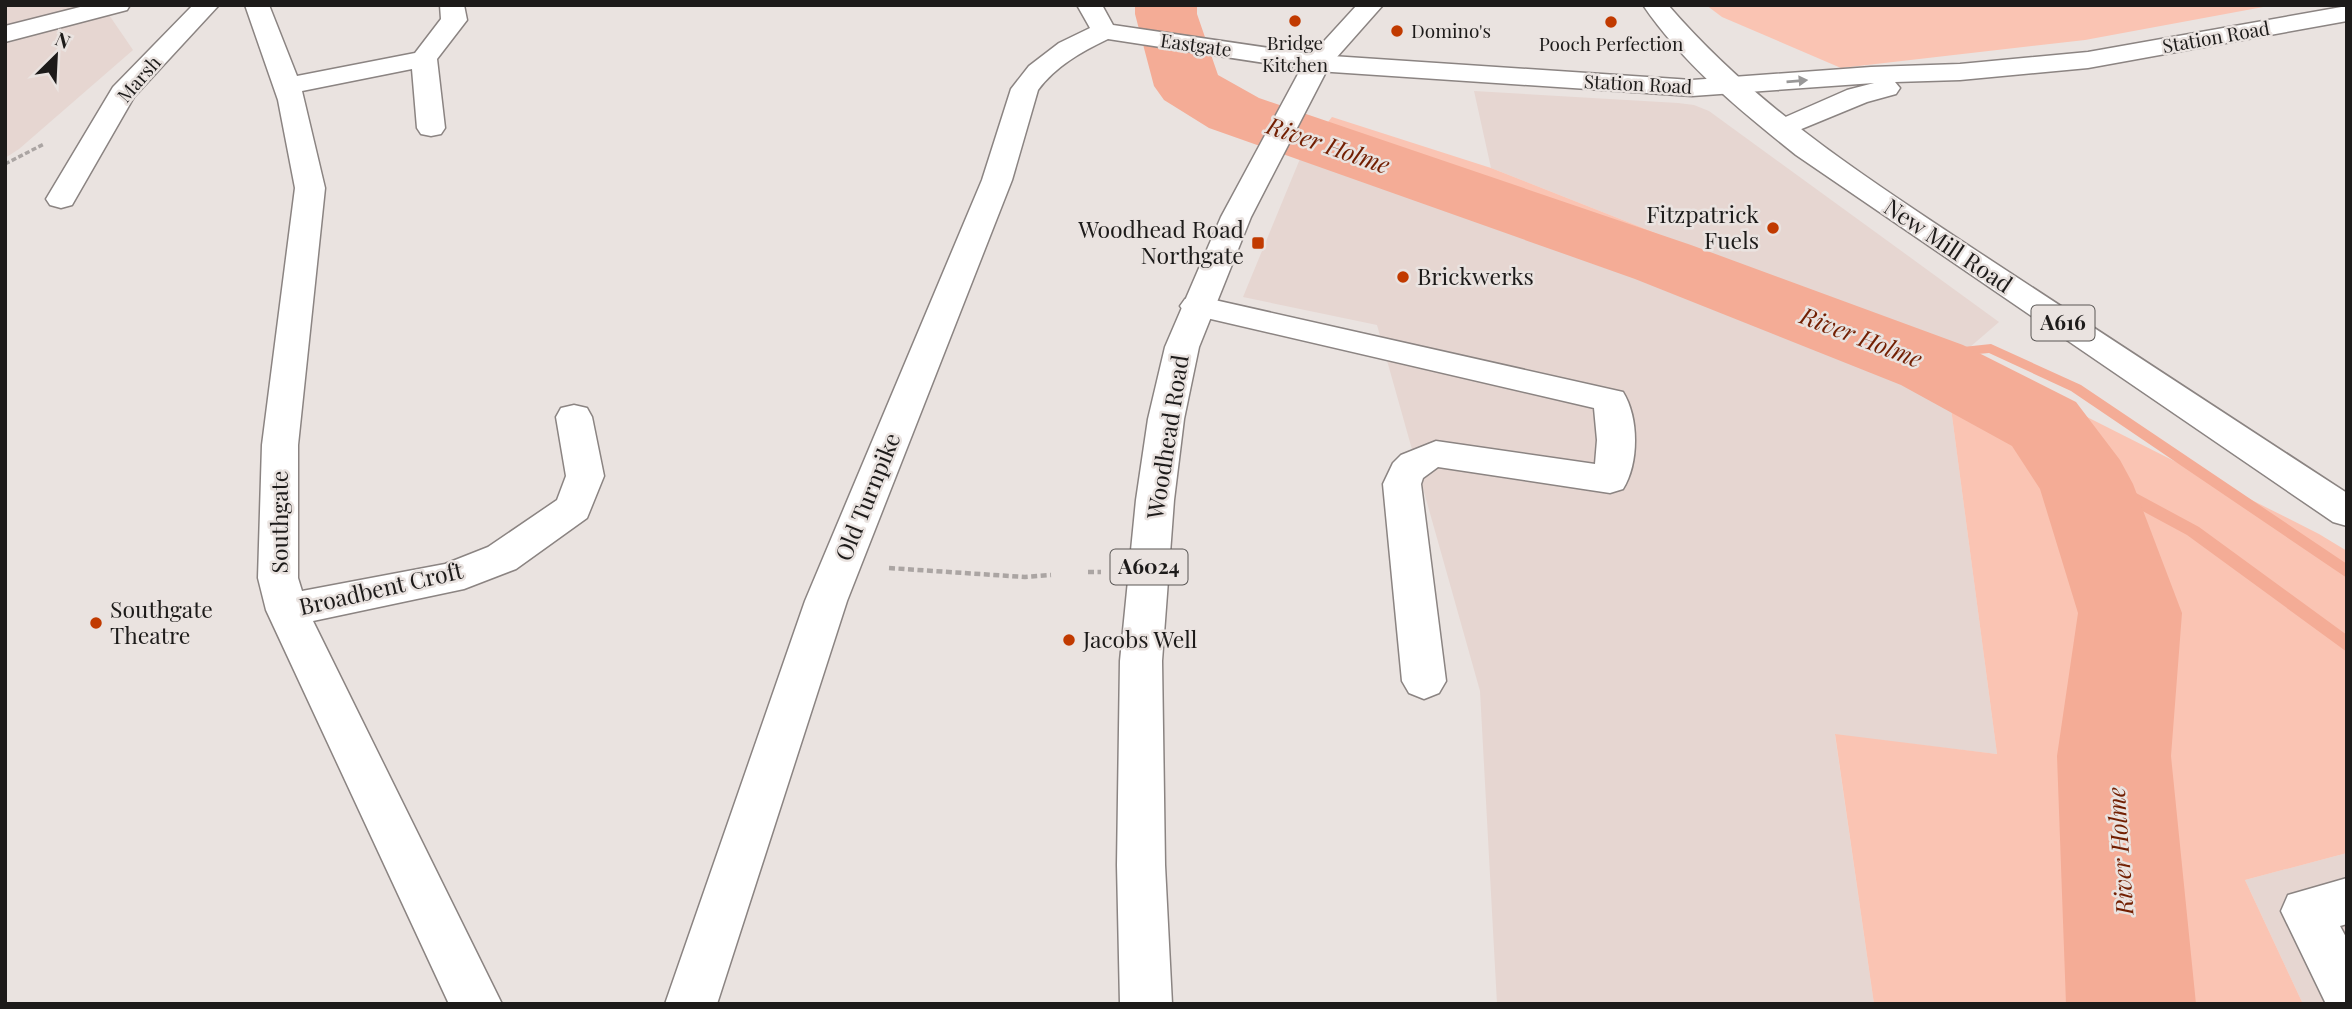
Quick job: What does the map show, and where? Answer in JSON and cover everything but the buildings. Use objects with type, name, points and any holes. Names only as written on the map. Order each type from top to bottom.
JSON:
[{"type":"street","points":[[5,34],[118,5]]},
{"type":"street","name":"Marsh","points":[[61,199],[123,93],[207,5]]},
{"type":"street","name":"Southgate","points":[[257,5],[287,86],[310,188],[281,445],[278,578],[287,610],[476,1004]]},
{"type":"street","points":[[287,86],[424,59],[454,20],[452,5]]},
{"type":"street","name":"Woodhead Road","points":[[1146,1004],[1141,864],[1141,662],[1155,500],[1166,419],[1182,348],[1236,217],[1317,63],[1371,5]]},
{"type":"street","name":"A616","points":[[1655,5],[1682,41],[1730,87]]},
{"type":"street","name":"Station Road","points":[[1317,63],[1580,81],[1730,87],[1871,75],[1960,72],[2088,60],[2347,13]]},
{"type":"street","name":"Eastgate","points":[[1109,24],[1221,48],[1317,63]]},
{"type":"street","name":"Old Turnpike","points":[[691,1004],[826,601],[997,180],[1025,89],[1038,72],[1068,49],[1109,24]]},
{"type":"street","points":[[424,59],[431,128]]},
{"type":"street","name":"Station Road","points":[[1782,129],[1857,96],[1960,72]]},
{"type":"street","name":"New Mill Road","points":[[1730,87],[1834,170],[2347,512]]},
{"type":"street","points":[[1198,306],[1610,400],[1613,413],[1614,460],[1609,480],[1436,454],[1423,458],[1405,472],[1402,484],[1424,681]]},
{"type":"street","name":"Broadbent Croft","points":[[287,610],[450,578],[502,558],[573,508],[585,476],[575,416]]},
{"type":"street","points":[[2347,901],[2306,911],[2347,992]]},
{"type":"path","points":[[883,567],[1025,576],[1051,575]]},
{"type":"shaded area","points":[[5,5],[93,5],[5,29]]},
{"type":"shaded area","points":[[1706,5],[2274,5],[2085,40],[1841,68],[1722,17]]},
{"type":"shaded area","points":[[107,12],[133,50],[19,149],[5,158],[5,44]]},
{"type":"shaded area","points":[[1474,91],[1678,103],[1709,111],[1999,322],[1962,354],[1491,168]]},
{"type":"shaded area","points":[[1332,117],[1491,168],[1962,354],[2319,534],[2347,551],[2347,853],[2245,880],[2303,1004],[1874,1004],[1835,734],[1997,754],[1950,401],[1798,329],[1601,256],[1302,154]]},
{"type":"shaded area","points":[[1302,154],[1601,256],[1798,329],[1950,401],[1997,754],[1835,735],[1874,1004],[1497,1004],[1480,691],[1377,325],[1243,297]]},
{"type":"shaded area","points":[[2347,853],[2347,1004],[2303,1004],[2245,880]]},
{"type":"waterway","name":"River Holme","points":[[1166,5],[1166,14],[1188,86],[1234,113],[1663,262],[1932,365],[2044,424],[2086,484],[2130,613],[2114,756],[2131,1004]]},
{"type":"waterway","points":[[1932,365],[1940,353],[1991,348],[2076,388],[2347,572]]},
{"type":"waterway","points":[[2086,484],[2130,497],[2193,531],[2347,645]]},
{"type":"place","name":"Bridge Kitchen","points":[[1295,21]]},
{"type":"place","name":"Pooch Perfection","points":[[1611,22]]},
{"type":"place","name":"Domino's","points":[[1397,31]]},
{"type":"place","name":"Fitzpatrick Fuels","points":[[1773,228]]},
{"type":"place","name":"Woodhead Road Northgate","points":[[1258,243]]},
{"type":"place","name":"Brickwerks","points":[[1403,277]]},
{"type":"place","name":"Southgate Theatre","points":[[96,623]]},
{"type":"place","name":"Jacobs Well","points":[[1069,640]]}]
